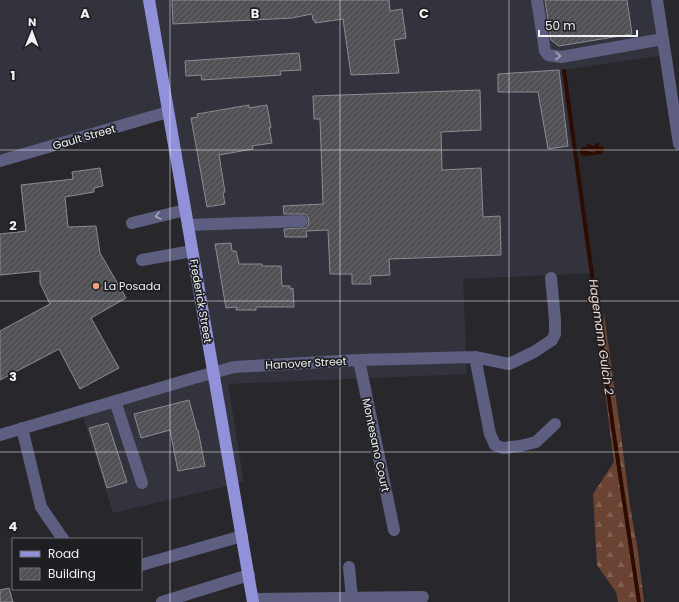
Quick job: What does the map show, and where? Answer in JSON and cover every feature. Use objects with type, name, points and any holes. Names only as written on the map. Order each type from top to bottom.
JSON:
[{"type":"main road","name":"Frederick Street","points":[[149,0],[253,601]]},
{"type":"street","points":[[537,0],[545,51],[548,55],[561,57],[663,40]]},
{"type":"street","points":[[657,0],[679,144]]},
{"type":"street","name":"Gault Street","points":[[0,161],[168,112]]},
{"type":"street","points":[[132,222],[185,210]]},
{"type":"street","points":[[188,225],[302,220]]},
{"type":"street","points":[[142,260],[192,251]]},
{"type":"street","name":"Hanover Street","points":[[0,434],[234,367],[359,360],[475,356],[508,364],[534,352],[552,340],[555,334],[551,278]]},
{"type":"street","points":[[475,356],[490,434],[495,444],[503,448],[536,442],[555,424]]},
{"type":"street","name":"Montesano Court","points":[[359,360],[394,530]]},
{"type":"street","points":[[115,401],[142,483]]},
{"type":"street","points":[[22,428],[41,507],[62,538]]},
{"type":"street","points":[[142,565],[242,536]]},
{"type":"street","points":[[349,567],[352,598]]},
{"type":"street","points":[[162,602],[248,575]]},
{"type":"street","points":[[253,601],[352,598],[417,599]]},
{"type":"shaded area","points":[[0,0],[658,0],[666,55],[562,70],[593,273],[463,279],[467,374],[228,384],[244,482],[113,513],[82,413],[213,374],[169,114],[0,164]]},
{"type":"green space","points":[[604,314],[644,602],[618,602],[616,592],[597,565],[593,494],[614,462],[601,360]]},
{"type":"water","points":[[599,143],[599,146],[604,148],[602,154],[581,155],[580,149],[582,147],[586,147],[588,144],[595,146]]},
{"type":"building","points":[[172,0],[389,0],[390,11],[402,9],[406,38],[394,40],[399,73],[351,75],[343,19],[315,23],[312,14],[292,18],[173,24]]},
{"type":"building","points":[[545,0],[627,0],[632,34],[559,46],[551,40]]},
{"type":"building","points":[[299,53],[301,70],[280,71],[281,75],[202,80],[201,75],[186,76],[185,61]]},
{"type":"building","points":[[559,70],[568,146],[548,149],[538,92],[498,92],[498,74]]},
{"type":"building","points":[[480,90],[481,130],[441,132],[442,170],[481,168],[483,217],[500,216],[501,255],[389,259],[390,275],[370,276],[371,284],[352,284],[352,274],[330,274],[328,230],[306,231],[307,237],[285,237],[284,229],[306,228],[309,221],[305,214],[284,214],[283,206],[323,204],[320,119],[314,119],[313,96]]},
{"type":"building","points":[[249,105],[249,108],[267,105],[272,143],[252,146],[253,149],[219,155],[225,192],[223,193],[225,204],[207,207],[191,118],[198,117],[197,114]]},
{"type":"building","name":"La Posada","points":[[100,168],[103,186],[94,188],[94,192],[65,197],[68,227],[96,226],[100,253],[126,298],[91,318],[119,368],[80,389],[59,349],[0,380],[0,331],[50,304],[40,283],[40,271],[0,275],[0,234],[26,231],[21,185],[73,179],[72,172]]},
{"type":"building","points":[[231,243],[232,251],[236,251],[239,264],[281,266],[282,286],[290,286],[290,289],[293,288],[294,307],[256,307],[256,310],[236,310],[237,307],[226,308],[215,244]]},
{"type":"building","points":[[189,400],[198,430],[205,466],[178,471],[170,430],[141,438],[134,414]]},
{"type":"building","points":[[108,423],[127,482],[107,488],[89,428]]},
{"type":"building","points":[[9,588],[13,602],[0,602],[0,590]]},
{"type":"waterway","name":"Hagemann Gulch 2","points":[[564,71],[613,428],[639,602]]},
{"type":"place","name":"La Posada","points":[[96,286]]}]
